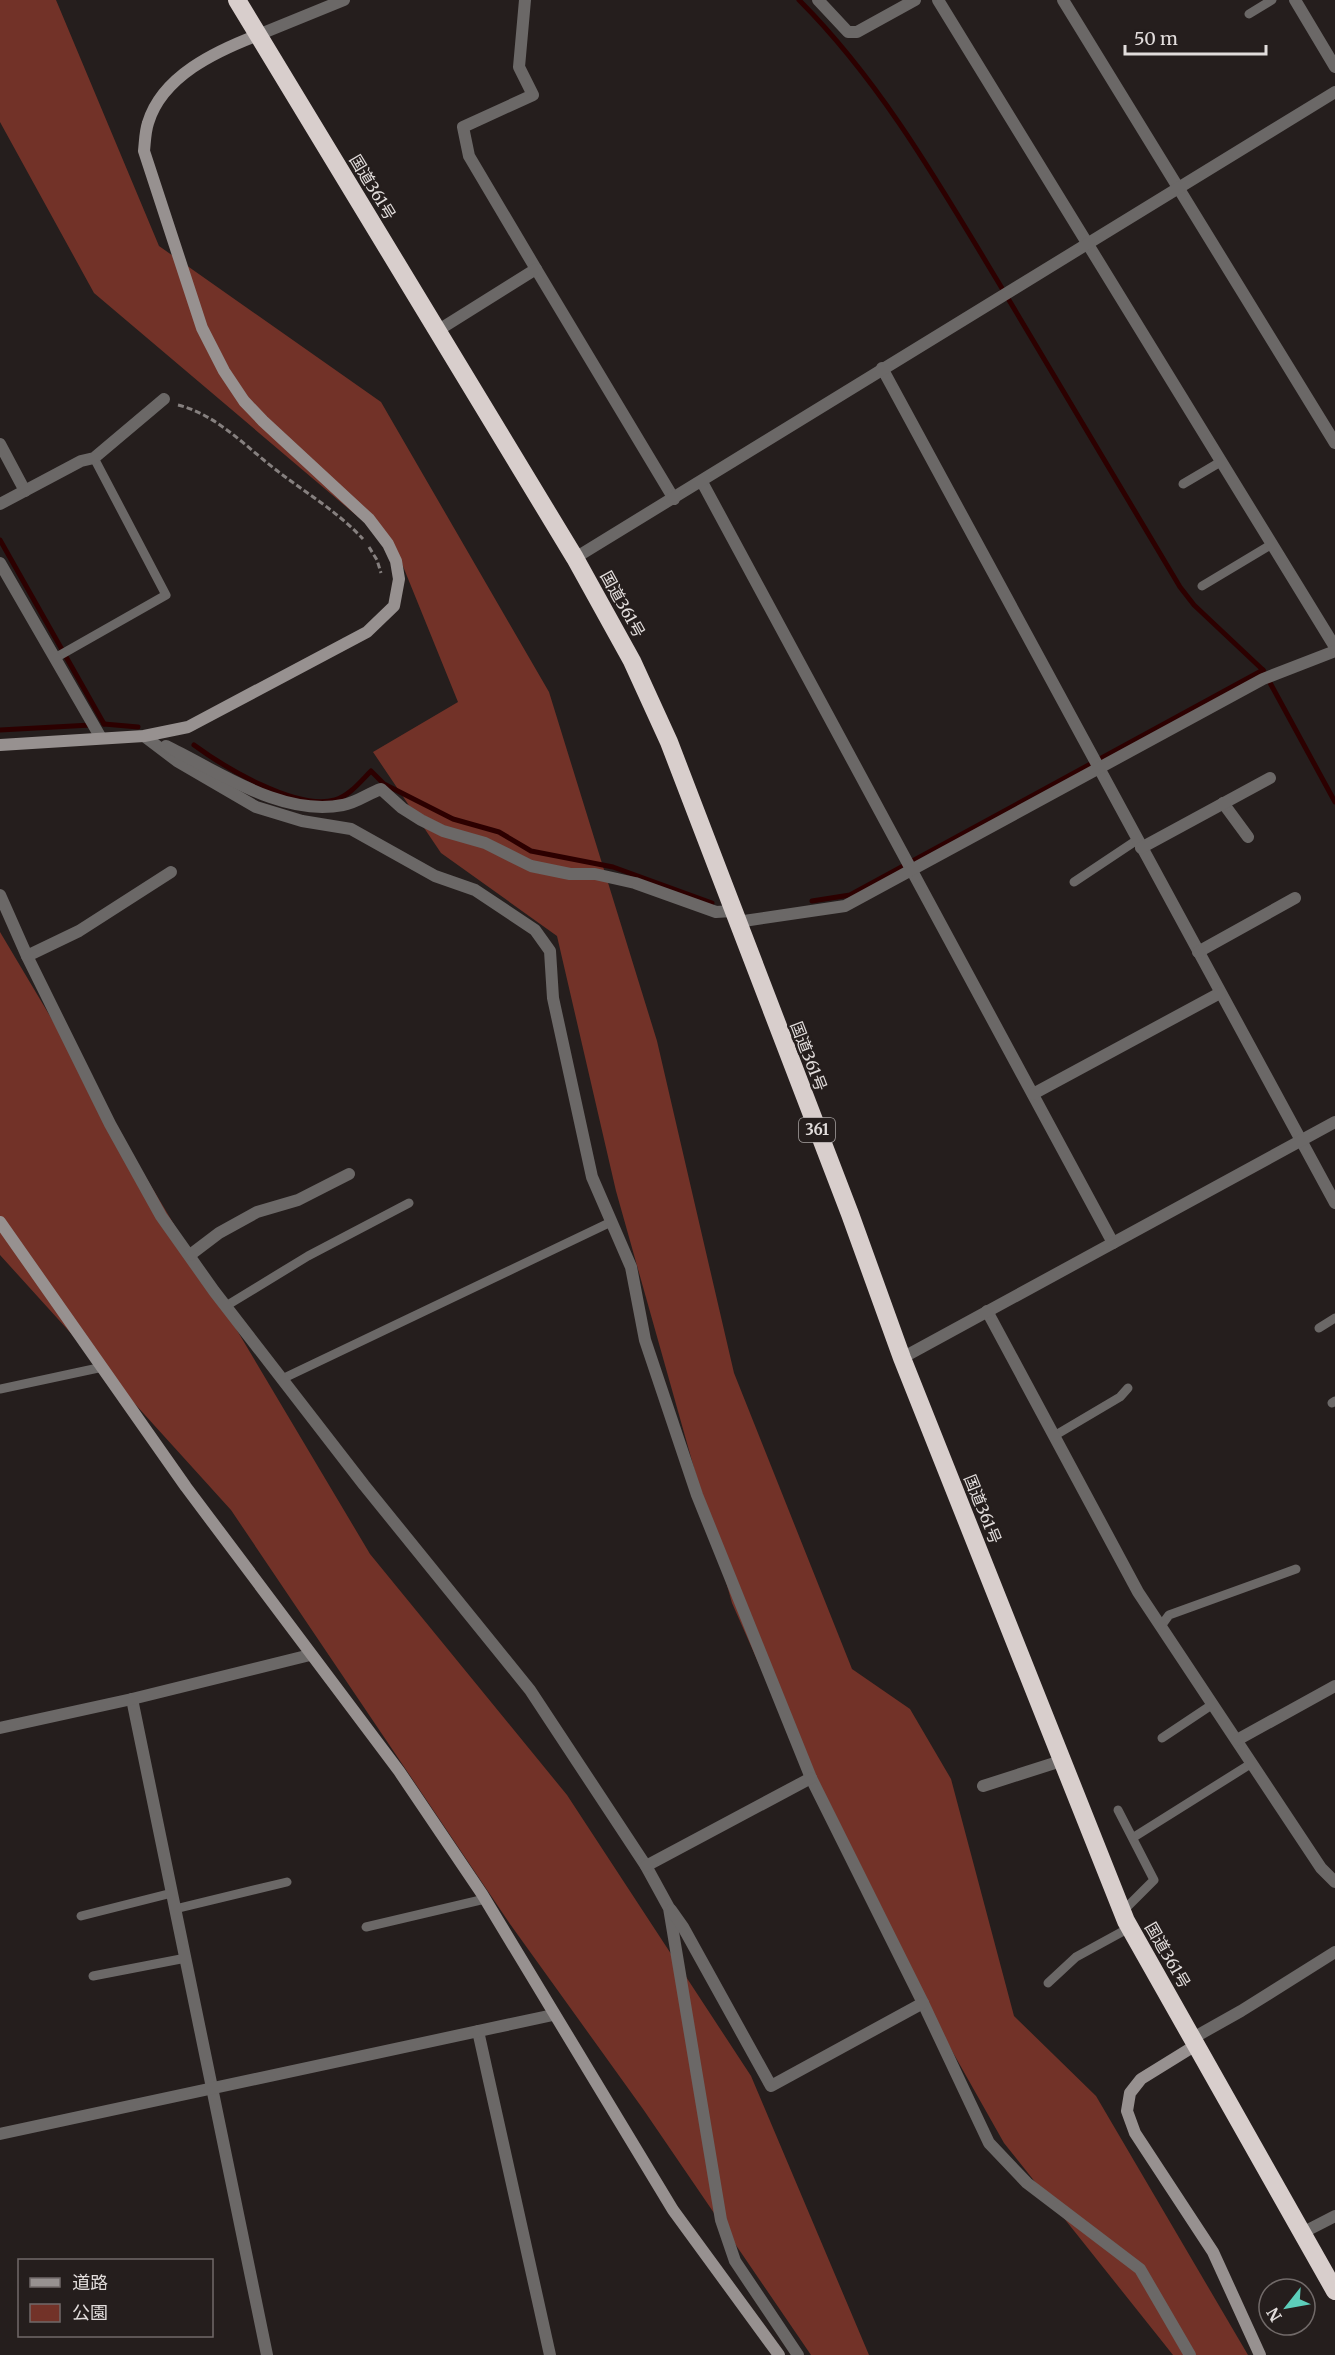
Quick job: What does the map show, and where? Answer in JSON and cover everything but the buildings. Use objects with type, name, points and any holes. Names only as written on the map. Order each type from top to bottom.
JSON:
[{"type":"highway","name":"国道361号","points":[[237,0],[575,558],[632,661],[664,732],[850,1214],[902,1358],[1126,1920],[1335,2291]]},
{"type":"street","points":[[0,745],[144,736],[188,727],[367,632],[394,606],[399,579],[396,561],[388,544],[369,519],[263,422],[244,401],[224,371],[202,328],[144,151],[148,123],[170,88],[193,67],[225,47],[344,0]]},
{"type":"street","points":[[525,0],[519,67],[533,95],[464,127],[469,156],[674,499]]},
{"type":"street","points":[[818,0],[848,32],[857,32],[915,0]]},
{"type":"street","points":[[144,736],[269,796],[311,808],[346,805],[381,789],[402,808],[428,824],[443,831],[485,843],[531,866],[570,874],[595,874],[635,884],[734,916],[844,906],[1096,764],[1268,677],[1335,649],[1089,243],[938,0]]},
{"type":"street","points":[[1063,0],[1335,443]]},
{"type":"street","points":[[1295,0],[1335,67]]},
{"type":"street","points":[[575,558],[1335,92]]},
{"type":"street","points":[[437,332],[536,269]]},
{"type":"street","points":[[882,368],[1335,1203]]},
{"type":"street","points":[[0,504],[81,461],[94,458],[160,403]]},
{"type":"street","points":[[0,444],[25,491]]},
{"type":"street","points":[[702,482],[1113,1243]]},
{"type":"street","points":[[0,563],[101,738]]},
{"type":"street","points":[[144,736],[177,761],[256,807],[302,821],[351,829],[435,876],[475,890],[535,930],[550,951],[553,998],[592,1177],[631,1267],[645,1340],[697,1495],[811,1778],[923,2003],[989,2144],[1027,2183],[1140,2269],[1190,2355]]},
{"type":"street","points":[[1139,844],[1270,778]]},
{"type":"street","points":[[1223,803],[1248,837]]},
{"type":"street","points":[[27,956],[79,931],[171,872]]},
{"type":"street","points":[[0,895],[27,956],[116,1134],[161,1216],[282,1379],[530,1690],[646,1866],[669,1908],[683,1927],[771,2086],[923,2003]]},
{"type":"street","points":[[1198,952],[1295,898]]},
{"type":"street","points":[[1033,1094],[1220,993]]},
{"type":"street","points":[[902,1358],[1335,1122]]},
{"type":"street","points":[[190,1254],[219,1233],[257,1212],[298,1200],[349,1174]]},
{"type":"street","points":[[0,1222],[310,1654],[399,1772],[485,1899],[553,2015],[673,2210],[779,2355]]},
{"type":"street","points":[[987,1311],[1138,1592],[1321,1868],[1335,1882]]},
{"type":"street","points":[[0,1728],[132,1700],[310,1654]]},
{"type":"street","points":[[1237,1740],[1335,1686]]},
{"type":"street","points":[[132,1700],[267,2355]]},
{"type":"street","points":[[983,1786],[1061,1761]]},
{"type":"street","points":[[646,1866],[811,1778]]},
{"type":"street","points":[[669,1908],[721,2220],[735,2261],[798,2355]]},
{"type":"street","points":[[1260,2355],[1213,2252],[1135,2133],[1126,2111],[1130,2093],[1141,2079],[1241,2011],[1334,1954]]},
{"type":"street","points":[[0,2134],[553,2015]]},
{"type":"street","points":[[478,2031],[550,2355]]},
{"type":"street","points":[[1302,2233],[1335,2216]]},
{"type":"lane","points":[[1249,14],[1272,0]]},
{"type":"lane","points":[[55,658],[166,595],[94,458]]},
{"type":"lane","points":[[1183,484],[1222,461]]},
{"type":"lane","points":[[1202,586],[1272,544]]},
{"type":"lane","points":[[1074,882],[1139,844]]},
{"type":"lane","points":[[226,1306],[308,1256],[409,1203]]},
{"type":"lane","points":[[282,1379],[611,1222]]},
{"type":"lane","points":[[1319,1328],[1335,1318]]},
{"type":"lane","points":[[0,1389],[103,1367]]},
{"type":"lane","points":[[1054,1436],[1120,1396],[1128,1388]]},
{"type":"lane","points":[[1161,1626],[1169,1615],[1296,1569]]},
{"type":"lane","points":[[1162,1738],[1213,1704]]},
{"type":"lane","points":[[1134,1837],[1252,1764]]},
{"type":"lane","points":[[1048,1983],[1076,1957],[1126,1920],[1154,1880],[1134,1837],[1118,1810]]},
{"type":"lane","points":[[176,1909],[288,1882]]},
{"type":"lane","points":[[81,1916],[172,1893]]},
{"type":"lane","points":[[366,1927],[485,1899]]},
{"type":"lane","points":[[93,1976],[186,1958]]},
{"type":"path","points":[[160,403],[196,410],[234,435],[354,529],[377,560],[381,575]]},
{"type":"green space","points":[[0,0],[56,0],[159,246],[381,402],[549,692],[657,1041],[734,1373],[852,1669],[910,1709],[951,1779],[1014,2016],[1096,2096],[1248,2355],[1173,2355],[1004,2143],[890,1941],[796,1748],[732,1603],[616,1191],[557,936],[441,853],[373,752],[458,702],[396,549],[94,293],[0,122]]},
{"type":"green space","points":[[0,932],[370,1554],[567,1795],[751,2076],[869,2355],[811,2355],[643,2109],[510,1924],[231,1510],[0,1255]]},
{"type":"waterway","points":[[799,0],[856,64],[882,98],[975,243],[1180,587],[1194,605],[1263,670],[1335,802]]},
{"type":"waterway","points":[[0,540],[104,724]]},
{"type":"waterway","points":[[812,901],[850,895],[1263,670]]},
{"type":"waterway","points":[[104,724],[138,727]]},
{"type":"waterway","points":[[0,730],[91,725]]},
{"type":"waterway","points":[[194,745],[261,785],[301,799],[319,802],[340,798],[371,771],[384,784],[453,819],[499,832],[531,851],[613,867],[712,903]]}]
